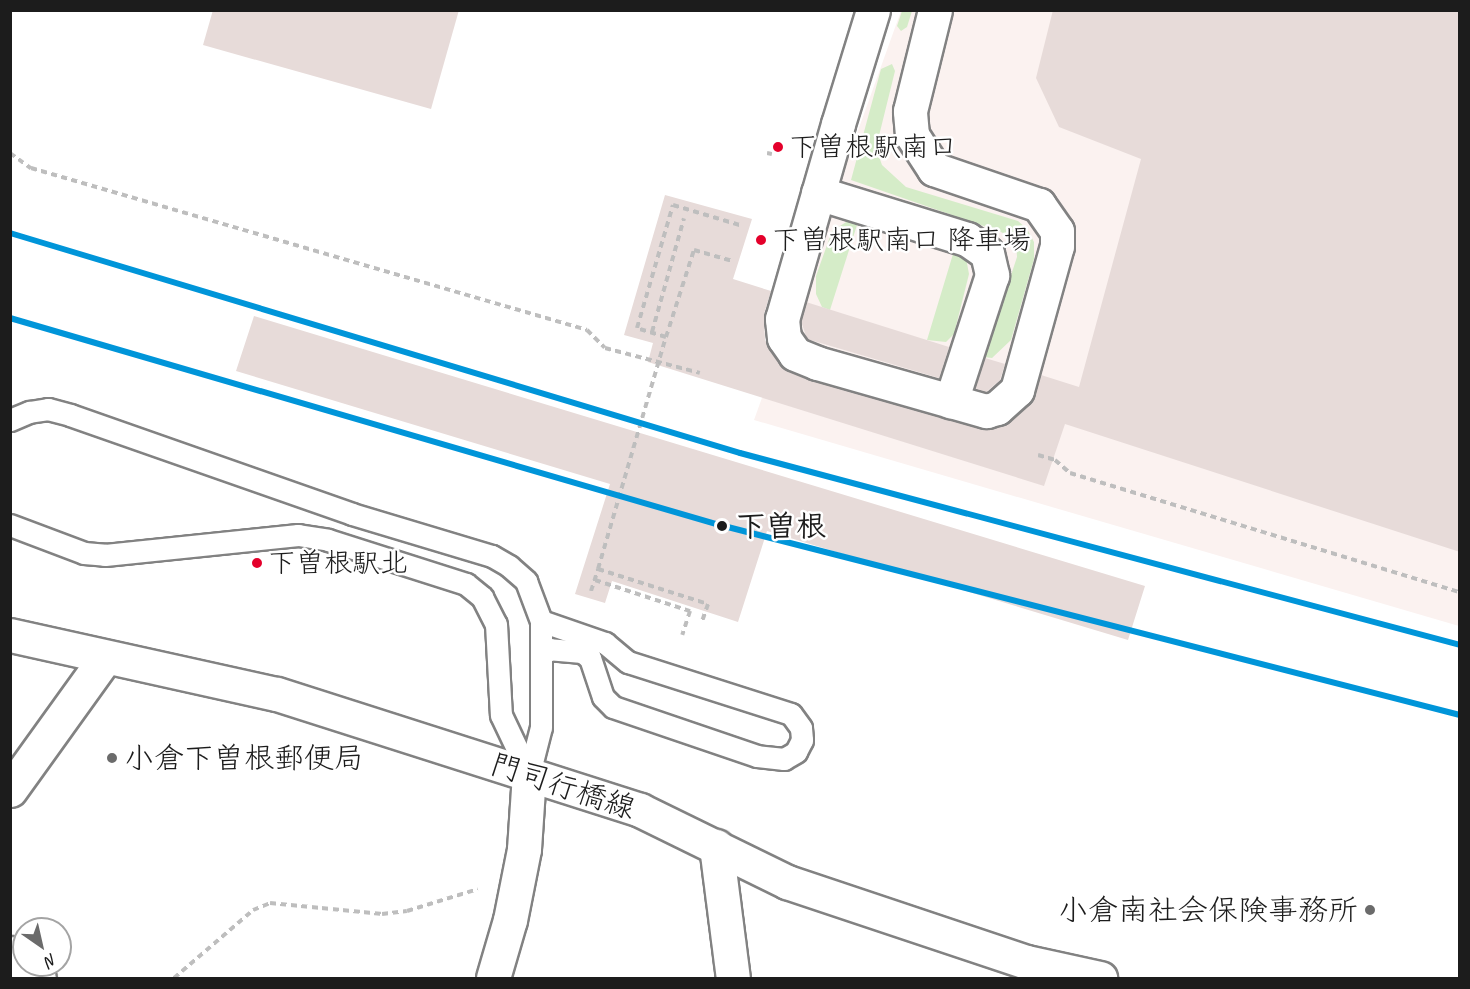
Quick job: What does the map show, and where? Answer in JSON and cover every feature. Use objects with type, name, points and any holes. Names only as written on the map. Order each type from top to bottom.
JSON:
[{"type":"street","points":[[873,10],[782,319],[784,338],[795,354],[810,360],[986,411],[997,408],[1017,390],[1057,246],[1058,231],[1039,205],[934,169],[921,153],[912,135],[910,111],[935,10]]},
{"type":"street","points":[[818,193],[967,239],[987,253],[992,275],[951,401]]},
{"type":"street","name":"門司行橋線","points":[[10,636],[104,659],[227,680],[277,694],[640,810],[787,882],[1026,962],[1100,978]]},
{"type":"street","points":[[10,790],[104,659]]},
{"type":"street","points":[[493,978],[510,920],[524,849],[529,774]]},
{"type":"street","points":[[716,846],[733,978]]},
{"type":"street","points":[[10,953],[39,978]]},
{"type":"lane","points":[[10,420],[29,412],[48,410],[69,415],[352,514],[492,556],[526,581],[541,621],[541,727],[529,774]]},
{"type":"lane","points":[[10,525],[84,553],[105,555],[298,535],[328,540],[466,584],[482,597],[496,624],[501,715],[529,774]]},
{"type":"lane","points":[[541,621],[605,643],[628,662],[791,714],[801,728],[796,752],[771,760],[624,711],[603,698],[590,658],[582,652],[550,649],[541,655]]},
{"type":"lane","points":[[600,684],[628,662]]},
{"type":"path","points":[[10,153],[31,168],[588,330],[605,348],[700,373]]},
{"type":"path","points":[[666,337],[637,328],[673,205],[743,226]]},
{"type":"path","points":[[652,332],[687,209]]},
{"type":"path","points":[[591,591],[694,250],[732,261]]},
{"type":"path","points":[[1038,455],[1055,460],[1071,472],[1460,592]]},
{"type":"path","points":[[598,569],[708,604],[702,621]]},
{"type":"path","points":[[595,580],[690,611],[682,635]]},
{"type":"path","points":[[174,978],[253,910],[270,903],[382,914],[407,911],[478,889]]},
{"type":"shaded area","points":[[901,11],[1459,11],[1459,626],[754,420]]},
{"type":"green space","points":[[902,11],[912,11],[907,27],[901,31],[897,26]]},
{"type":"green space","points":[[892,64],[895,71],[876,148],[882,165],[906,187],[1018,221],[1027,229],[1034,242],[1034,259],[1011,340],[992,358],[984,357],[1017,257],[1016,241],[1001,232],[851,180],[881,69]]},
{"type":"green space","points":[[851,219],[954,248],[966,258],[969,274],[954,334],[946,342],[927,340],[953,254],[857,225],[830,310],[822,307],[816,294],[816,276],[832,231]]},
{"type":"building","points":[[213,10],[459,10],[431,109],[203,45]]},
{"type":"building","points":[[1053,10],[1460,10],[1460,552],[1065,424],[1044,486],[648,362],[653,343],[624,335],[665,195],[752,219],[733,279],[771,291],[764,314],[765,340],[788,371],[981,429],[1002,426],[1030,404],[1041,375],[1079,387],[1141,159],[1059,127],[1036,78]]},
{"type":"building","points":[[806,302],[949,347],[939,378],[807,339],[801,321]]},
{"type":"building","points":[[254,316],[1145,586],[1128,640],[767,531],[738,622],[612,581],[605,603],[575,594],[610,484],[236,371]]},
{"type":"building","points":[[985,358],[1005,364],[1000,380],[986,392],[975,388]]},
{"type":"transit line","points":[[10,233],[740,453],[1460,645]]},
{"type":"transit line","points":[[10,318],[716,524],[1460,715]]},
{"type":"place","name":"下曽根駅南口","points":[[778,147]]},
{"type":"place","name":"下曽根駅南口 降車場","points":[[761,240]]},
{"type":"place","name":"下曽根","points":[[722,526]]},
{"type":"place","name":"下曽根駅北","points":[[257,563]]},
{"type":"place","name":"小倉下曽根郵便局","points":[[112,758]]},
{"type":"place","name":"小倉南社会保険事務所","points":[[1370,910]]}]
